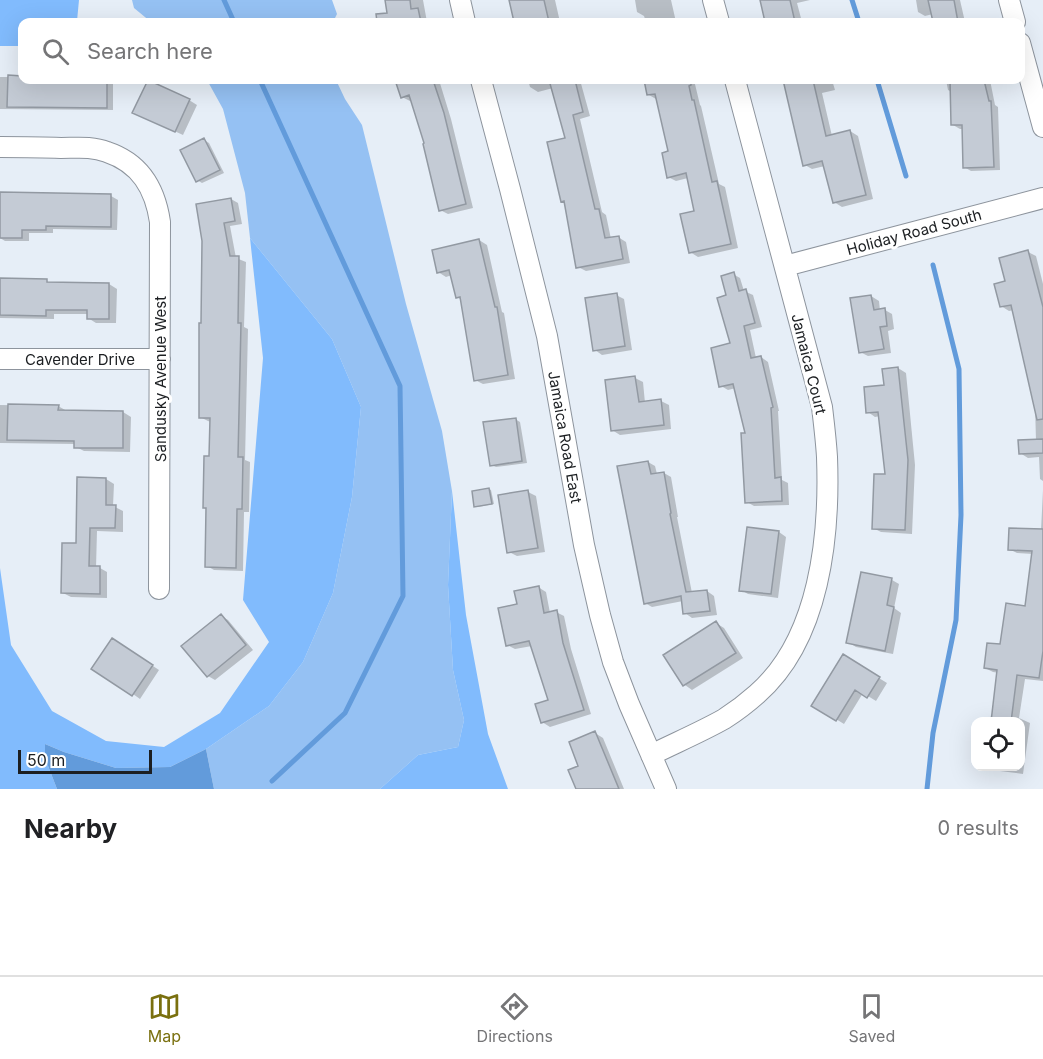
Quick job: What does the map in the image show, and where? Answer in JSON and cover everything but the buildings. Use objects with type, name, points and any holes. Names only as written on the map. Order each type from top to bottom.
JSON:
[{"type":"street","points":[[460,0],[464,18]]},
{"type":"street","points":[[713,0],[718,18]]},
{"type":"street","points":[[1009,0],[1014,18]]},
{"type":"street","points":[[1025,61],[1043,127]]},
{"type":"street","name":"Jamaica Road East","points":[[481,84],[547,336],[584,545],[600,615],[613,662],[666,789]]},
{"type":"street","name":"Jamaica Court","points":[[651,755],[725,718],[758,693],[783,666],[801,632],[813,598],[823,550],[827,506],[827,455],[822,407],[736,84]]},
{"type":"street","name":"Sandusky Avenue West","points":[[0,147],[96,149],[107,152],[125,160],[140,174],[152,190],[158,205],[160,222],[159,590]]},
{"type":"street","name":"Holiday Road South","points":[[785,266],[1043,198]]},
{"type":"street","name":"Cavender Drive","points":[[0,359],[160,359]]},
{"type":"shaded area","points":[[0,0],[79,0],[77,18],[18,18],[18,46],[0,46]]},
{"type":"shaded area","points":[[132,0],[332,0],[337,14],[335,18],[146,18],[134,8]]},
{"type":"shaded area","points":[[209,84],[338,84],[362,125],[406,304],[442,431],[452,491],[448,585],[453,670],[464,720],[458,747],[418,755],[380,789],[214,789],[206,749],[269,706],[303,662],[333,593],[352,497],[361,407],[332,339],[250,238],[245,193],[223,109]]},
{"type":"shaded area","points":[[250,238],[332,339],[361,407],[352,497],[333,593],[303,662],[269,706],[206,749],[170,767],[116,768],[45,744],[45,758],[57,789],[0,789],[0,568],[11,645],[52,711],[106,741],[164,747],[220,713],[269,642],[243,600],[263,358]]},
{"type":"shaded area","points":[[452,491],[466,615],[488,734],[508,789],[380,789],[418,755],[458,747],[464,720],[453,670],[448,585]]},
{"type":"shaded area","points":[[45,744],[116,768],[170,767],[206,749],[214,789],[57,789],[45,758]]},
{"type":"waterway","points":[[224,0],[232,18]]},
{"type":"waterway","points":[[852,0],[858,18]]},
{"type":"waterway","points":[[262,84],[400,386],[403,596],[345,713],[272,781]]},
{"type":"waterway","points":[[878,84],[906,176]]},
{"type":"waterway","points":[[927,789],[933,733],[956,620],[961,515],[959,369],[933,265]]}]
